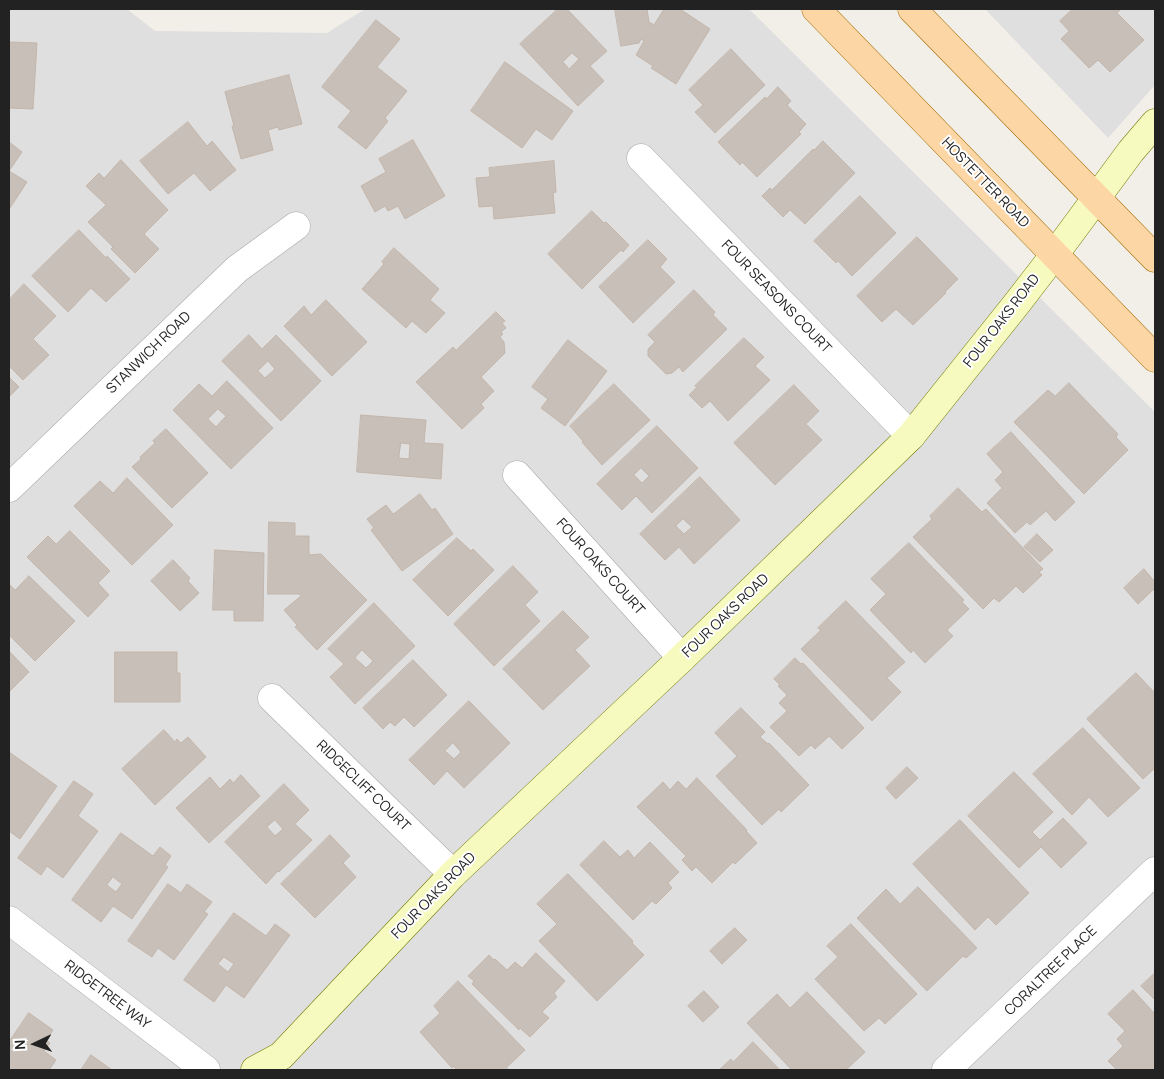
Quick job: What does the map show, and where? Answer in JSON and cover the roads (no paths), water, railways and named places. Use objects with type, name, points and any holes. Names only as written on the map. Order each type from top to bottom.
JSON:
[{"type":"main road","name":"HOSTETTER ROAD","points":[[816,9],[1155,358]]},
{"type":"main road","points":[[912,9],[1155,258]]},
{"type":"street","name":"FOUR OAKS ROAD","points":[[255,1070],[281,1056],[453,874],[682,658],[910,436],[1055,254],[1131,151],[1155,123]]},
{"type":"street","name":"FOUR SEASONS COURT","points":[[641,158],[910,436]]},
{"type":"street","name":"STANWICH ROAD","points":[[9,488],[237,270],[296,226]]},
{"type":"street","name":"FOUR OAKS COURT","points":[[517,475],[682,658]]},
{"type":"street","name":"RIDGECLIFF COURT","points":[[272,698],[453,874]]},
{"type":"street","name":"CORALTREE PLACE","points":[[946,1070],[1155,871]]},
{"type":"street","name":"RIDGETREE WAY","points":[[9,920],[206,1070]]}]
